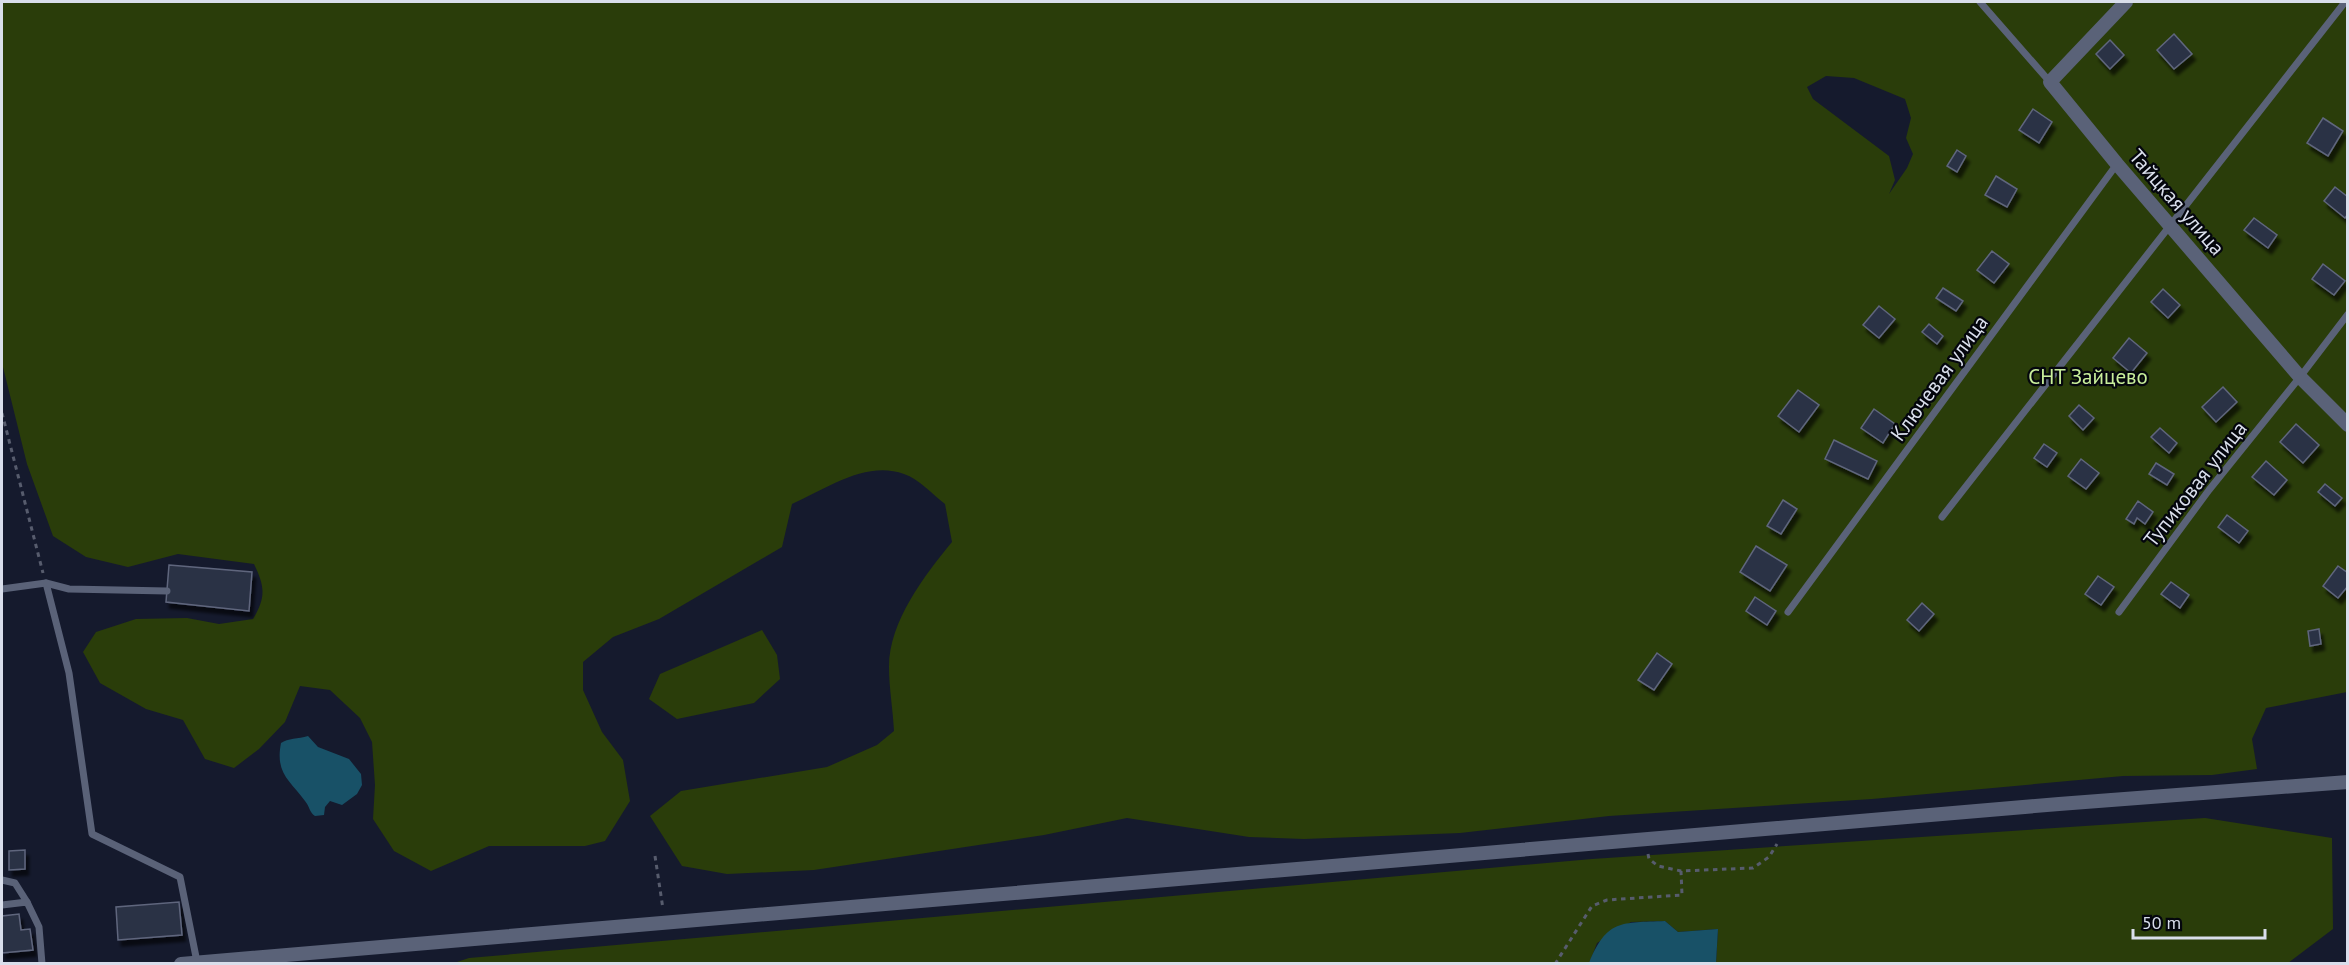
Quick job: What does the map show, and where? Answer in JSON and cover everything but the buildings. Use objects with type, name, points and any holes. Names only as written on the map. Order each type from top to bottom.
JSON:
[{"type":"street","points":[[2050,82],[2126,2]]},
{"type":"street","name":"Тайцкая улица","points":[[2050,82],[2116,164],[2300,377],[2348,425]]},
{"type":"street","points":[[181,963],[2348,782]]},
{"type":"lane","name":"Тайцкая улица","points":[[1980,2],[2050,82]]},
{"type":"lane","points":[[1942,517],[2345,2]]},
{"type":"lane","name":"Ключевая улица","points":[[1788,612],[2116,164]]},
{"type":"lane","name":"Тупиковая улица","points":[[2119,612],[2209,490],[2348,314]]},
{"type":"lane","points":[[46,583],[69,673],[92,834],[180,877],[197,962]]},
{"type":"lane","points":[[2,589],[46,583],[69,589],[167,591]]},
{"type":"lane","points":[[2,880],[15,883],[27,902],[39,927],[42,963]]},
{"type":"lane","points":[[2,905],[27,902]]},
{"type":"path","points":[[2,413],[46,583]]},
{"type":"path","points":[[1647,840],[1649,859],[1658,866],[1681,871],[1753,868],[1769,857],[1780,839],[1779,828]]},
{"type":"path","points":[[655,856],[666,922]]},
{"type":"path","points":[[1555,963],[1592,906],[1607,900],[1682,895],[1681,871]]},
{"type":"green space","name":"СНТ Зайцево","points":[[2,2],[2347,2],[2347,692],[2266,708],[2252,739],[2257,769],[2212,775],[2123,776],[1872,799],[1609,816],[1460,833],[1304,839],[1249,837],[1127,818],[1044,835],[814,870],[727,874],[682,866],[650,816],[681,791],[827,767],[877,745],[894,731],[889,667],[895,633],[920,584],[952,542],[945,504],[910,476],[890,471],[875,471],[846,478],[792,504],[782,547],[659,619],[613,637],[583,662],[583,690],[602,732],[623,760],[630,801],[605,841],[585,846],[489,846],[431,871],[394,851],[373,819],[375,785],[372,742],[360,718],[330,690],[300,686],[285,722],[259,749],[234,768],[205,759],[183,720],[146,709],[100,683],[83,652],[96,632],[136,619],[187,618],[219,624],[253,619],[262,598],[260,579],[254,564],[178,554],[128,567],[86,557],[53,536],[27,464],[2,363]],"holes":[[[1826,76],[1854,78],[1905,99],[1911,118],[1906,138],[1913,154],[1907,168],[1889,194],[1895,180],[1889,156],[1813,99],[1807,87]]]},
{"type":"green space","points":[[762,630],[777,655],[780,679],[754,703],[677,719],[649,699],[660,674]]},
{"type":"green space","points":[[2205,818],[2332,838],[2333,929],[2288,963],[1716,963],[1718,929],[1678,932],[1665,921],[1631,922],[1597,943],[1589,964],[451,964],[469,958],[1592,859]]},
{"type":"water","points":[[308,736],[318,747],[349,759],[361,774],[362,785],[357,794],[342,805],[330,801],[325,807],[324,815],[315,816],[312,813],[307,803],[285,776],[280,762],[281,743]]},
{"type":"water","points":[[1665,921],[1678,932],[1718,929],[1716,963],[1589,963],[1602,938],[1617,926],[1637,922]]}]
